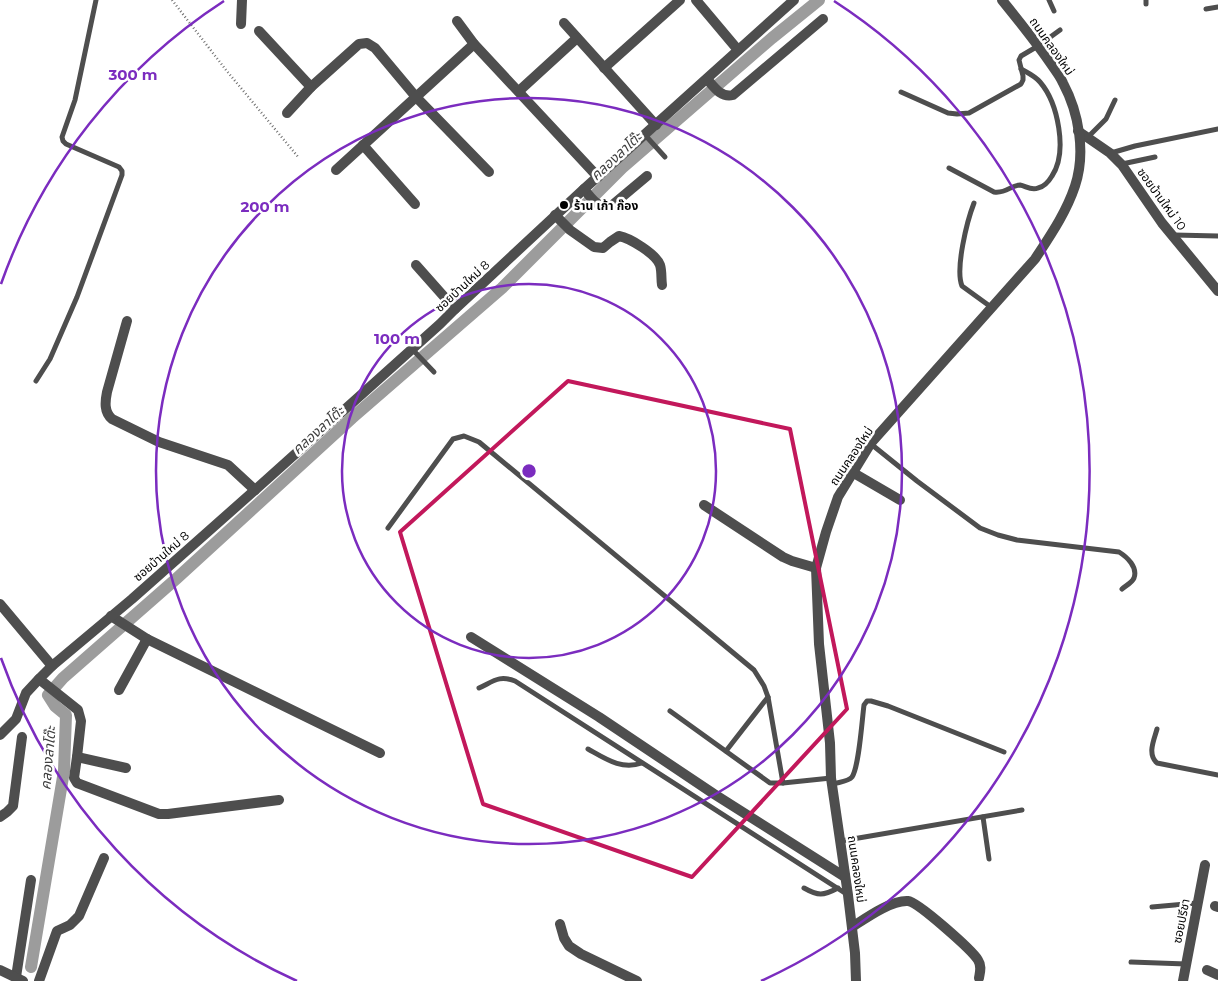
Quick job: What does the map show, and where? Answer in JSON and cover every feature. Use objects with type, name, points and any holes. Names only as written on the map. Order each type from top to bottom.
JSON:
[{"type":"street","points":[[241,24],[242,0]]},
{"type":"street","points":[[604,68],[680,0]]},
{"type":"street","points":[[696,0],[738,50]]},
{"type":"street","name":"ซอยบ้านใหม่ 8","points":[[0,735],[16,719],[26,693],[52,666],[415,352],[455,309],[558,219],[590,196],[598,177],[647,138],[656,125],[710,82],[738,50],[794,0]]},
{"type":"street","name":"ถนนคลองใหม่","points":[[856,981],[852,926],[832,781],[830,743],[819,644],[816,568],[838,497],[852,472],[871,443],[1035,259],[1065,210],[1076,185],[1080,164],[1080,144],[1075,111],[1063,82],[1002,0]]},
{"type":"street","points":[[710,82],[721,94],[732,95],[823,19]]},
{"type":"street","points":[[457,21],[474,44],[598,177]]},
{"type":"street","points":[[564,23],[656,125]]},
{"type":"street","points":[[259,31],[311,87]]},
{"type":"street","points":[[518,91],[577,38]]},
{"type":"street","points":[[287,112],[311,87],[359,44],[367,43],[375,48],[416,96],[489,172]]},
{"type":"street","points":[[336,170],[474,44]]},
{"type":"street","name":"ซอยบ้านใหม่ 10","points":[[1078,131],[1110,153],[1122,165],[1162,222],[1218,291]]},
{"type":"street","points":[[362,146],[415,204]]},
{"type":"street","points":[[590,196],[603,208],[610,207],[647,176]]},
{"type":"street","points":[[558,219],[594,247],[603,248],[619,236],[633,242],[657,259],[660,266],[662,285]]},
{"type":"street","points":[[416,265],[455,309]]},
{"type":"street","points":[[127,321],[107,392],[105,403],[108,415],[112,419],[159,442],[228,465],[255,490]]},
{"type":"street","points":[[852,472],[900,500]]},
{"type":"street","points":[[704,505],[783,557],[816,568]]},
{"type":"street","points":[[0,604],[52,666]]},
{"type":"street","points":[[111,616],[147,639],[380,753]]},
{"type":"street","points":[[471,637],[599,717],[714,794],[845,877]]},
{"type":"street","points":[[119,690],[147,639]]},
{"type":"street","points":[[38,679],[78,710],[80,714],[81,722],[74,778],[77,783],[160,814],[279,800]]},
{"type":"street","points":[[0,818],[13,806],[22,737]]},
{"type":"street","points":[[77,757],[126,768]]},
{"type":"street","points":[[39,981],[57,931],[70,925],[79,916],[104,858]]},
{"type":"street","name":"ซอยปรีชา","points":[[1183,981],[1205,865]]},
{"type":"street","points":[[0,970],[19,979],[31,880]]},
{"type":"street","points":[[852,926],[890,904],[909,901],[932,916],[974,954],[979,961],[981,969],[979,978]]},
{"type":"street","points":[[560,924],[564,938],[569,946],[581,954],[637,981]]},
{"type":"street","points":[[1207,970],[1218,975]]},
{"type":"lane","points":[[36,381],[50,359],[78,297],[122,175],[119,167],[66,144],[62,138],[75,100],[96,0]]},
{"type":"lane","points":[[1049,0],[1054,11]]},
{"type":"lane","points":[[1206,9],[1218,7]]},
{"type":"lane","points":[[901,92],[948,113],[969,113],[1021,84],[1023,80],[1019,60],[1060,30]]},
{"type":"lane","points":[[949,168],[994,192],[1000,193],[1018,185],[1033,189],[1039,188],[1049,181],[1057,169],[1060,132],[1049,97],[1041,83],[1034,76],[1021,69]]},
{"type":"lane","points":[[1088,137],[1106,119],[1115,100]]},
{"type":"lane","points":[[1110,153],[1152,142],[1218,129]]},
{"type":"lane","points":[[647,138],[665,157]]},
{"type":"lane","points":[[1122,165],[1155,157]]},
{"type":"lane","points":[[974,203],[965,233],[960,282],[962,286],[991,307]]},
{"type":"lane","points":[[1173,236],[1218,236]]},
{"type":"lane","points":[[415,352],[434,372]]},
{"type":"lane","points":[[388,528],[452,439],[464,436],[479,442],[754,670],[764,686],[768,697],[784,783]]},
{"type":"lane","points":[[871,443],[917,481],[980,528],[1017,540],[1119,552],[1126,556],[1134,569],[1134,577],[1122,589]]},
{"type":"lane","points":[[479,688],[500,678],[515,681],[848,895]]},
{"type":"lane","points":[[726,751],[768,697]]},
{"type":"lane","points":[[670,711],[770,783],[849,780],[856,764],[864,705],[871,701],[1004,752]]},
{"type":"lane","points":[[1157,729],[1152,751],[1154,760],[1218,776]]},
{"type":"lane","points":[[588,749],[620,764],[634,766],[642,763]]},
{"type":"lane","points":[[840,842],[1022,810]]},
{"type":"lane","points":[[983,817],[989,859]]},
{"type":"lane","points":[[804,888],[821,895],[828,894],[838,888]]},
{"type":"lane","points":[[1152,907],[1197,903]]},
{"type":"lane","points":[[1131,962],[1186,964]]},
{"type":"path","points":[[172,0],[226,70],[299,158]]},
{"type":"highlighted area","points":[[568,381],[790,429],[847,709],[692,877],[483,804],[400,532]]},
{"type":"waterway","name":"คลองลาโต๊ะ","points":[[31,967],[64,771],[66,715],[55,706],[48,695],[63,678],[176,579],[352,418],[502,288],[622,168],[772,38],[819,0]]},
{"type":"place","name":"ร้าน เก้า ก๊อง","points":[[564,205]]}]
